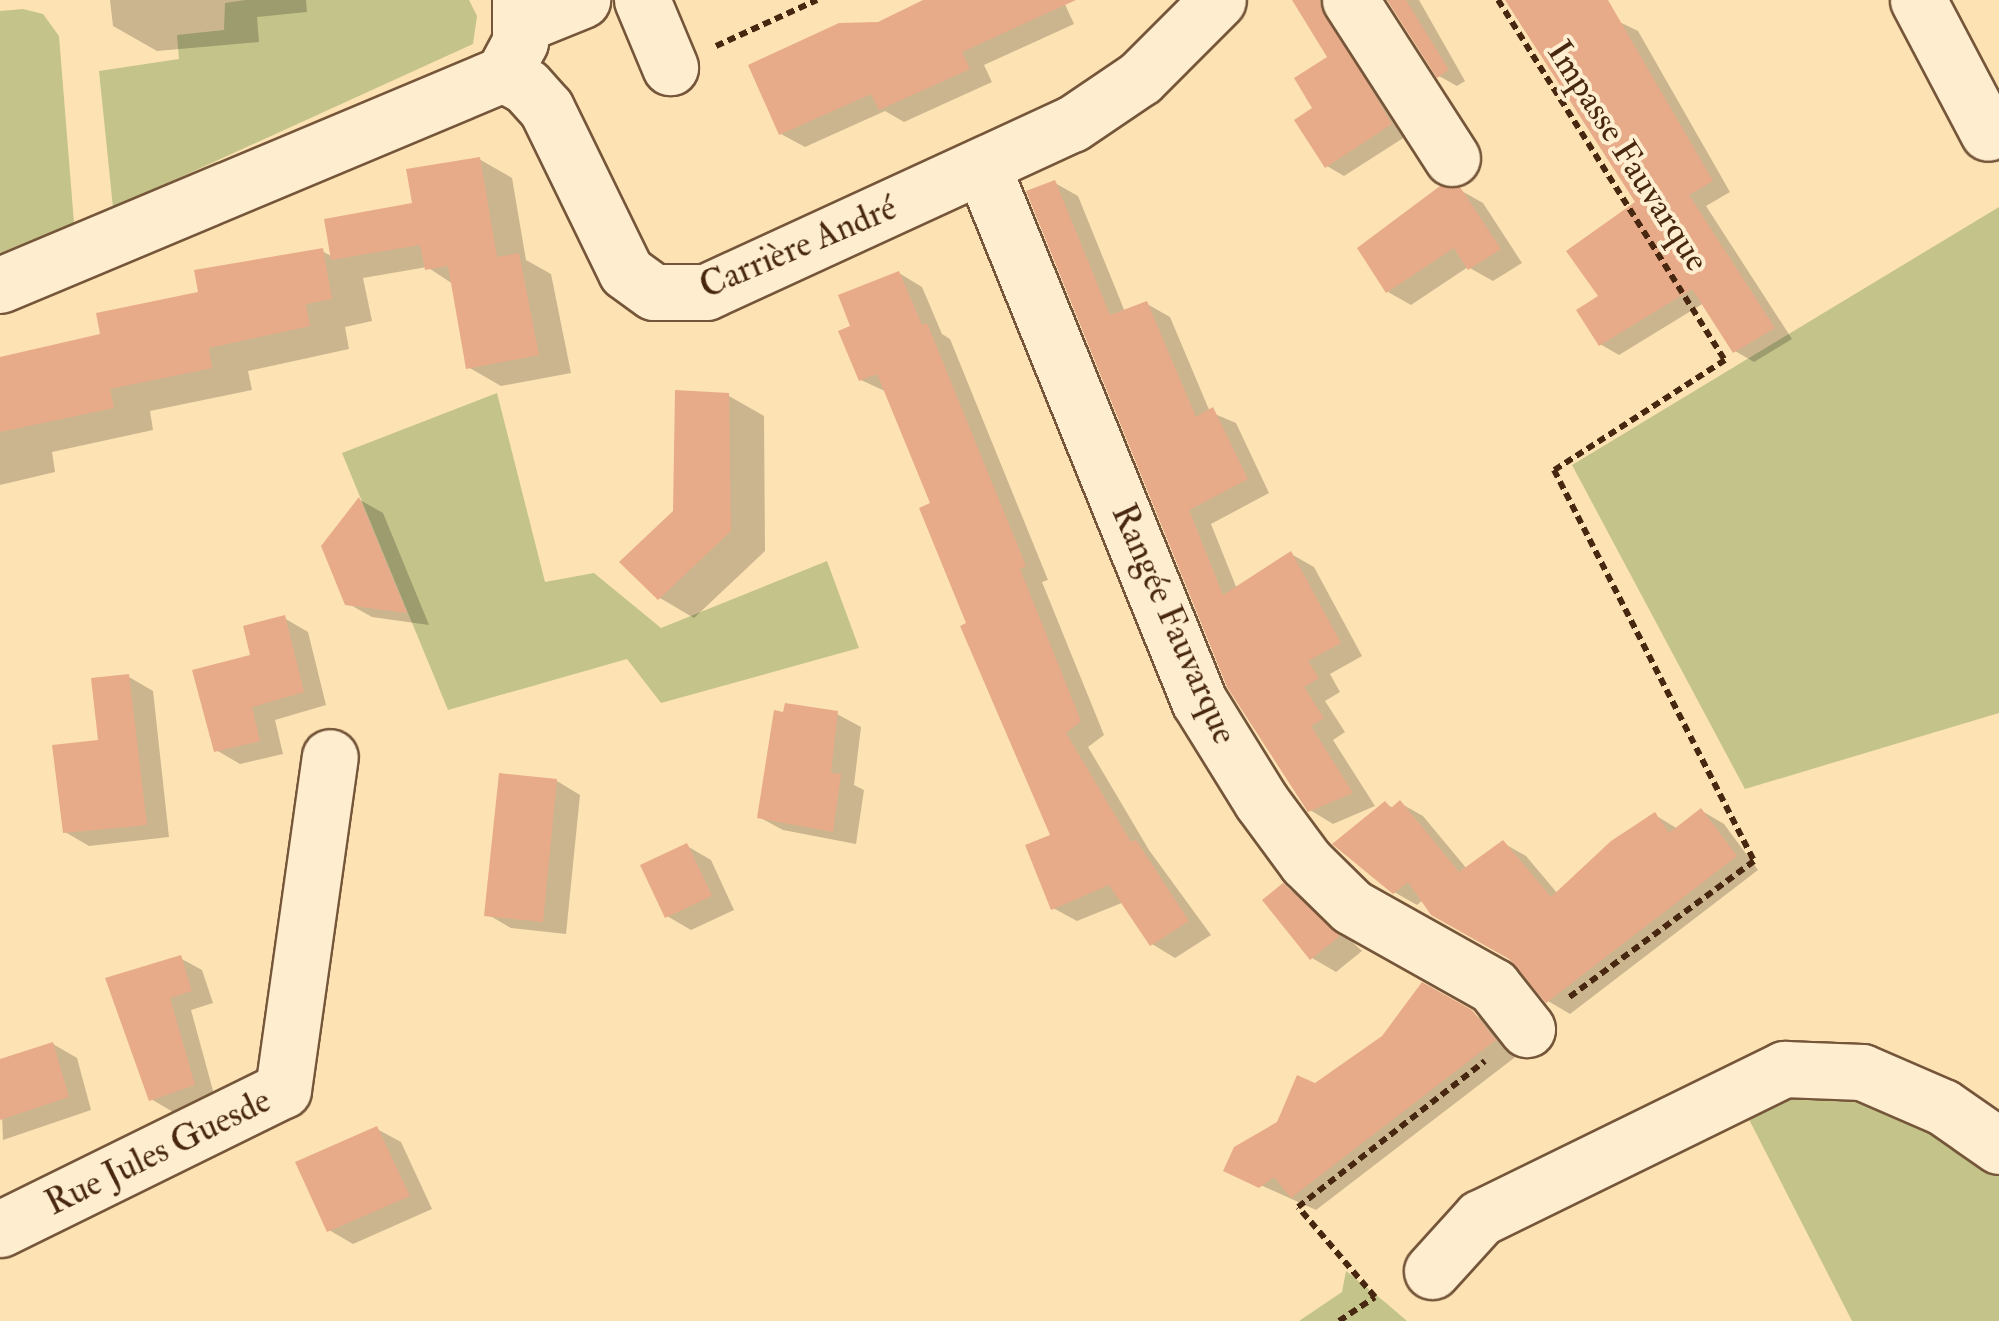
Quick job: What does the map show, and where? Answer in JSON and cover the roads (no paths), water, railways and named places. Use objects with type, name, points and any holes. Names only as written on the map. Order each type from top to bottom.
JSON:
[{"type":"street","points":[[0,285],[503,74],[522,12],[582,0]]},
{"type":"street","points":[[642,0],[670,67]]},
{"type":"street","name":"Carrière André","points":[[503,74],[526,86],[546,108],[618,260],[654,292],[706,292],[983,168],[1102,105],[1171,50],[1218,0]]},
{"type":"street","points":[[1350,0],[1452,158]]},
{"type":"street","points":[[1918,0],[1988,134]]},
{"type":"street","name":"Rangée Fauvarque","points":[[983,168],[1200,700],[1261,802],[1306,862],[1352,907],[1493,986],[1527,1028]]},
{"type":"street","name":"Rue Jules Guesde","points":[[0,1229],[284,1090],[330,757]]},
{"type":"street","points":[[1432,1272],[1480,1218],[1784,1070],[1862,1072],[1942,1108],[1999,1146]]}]
